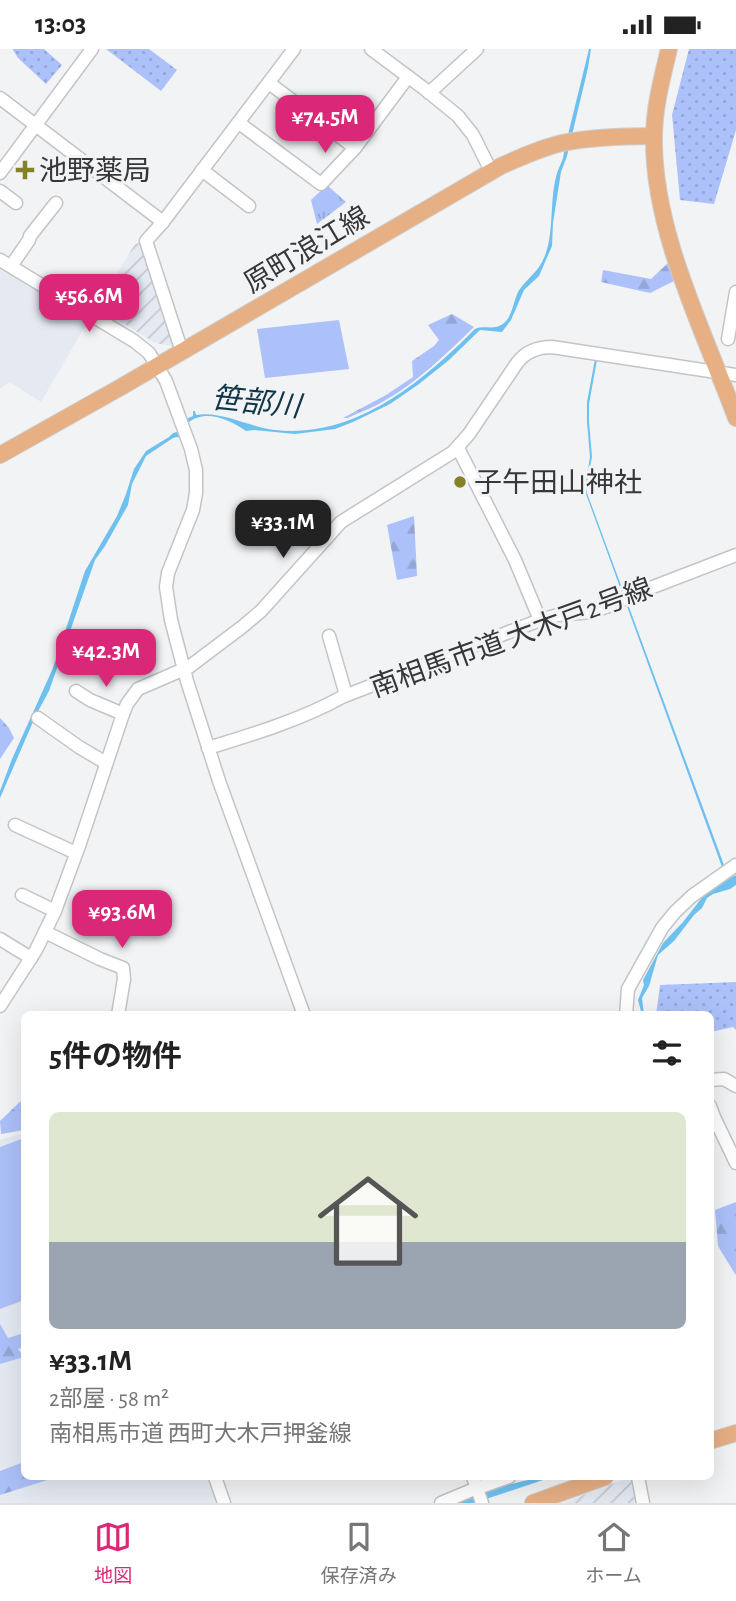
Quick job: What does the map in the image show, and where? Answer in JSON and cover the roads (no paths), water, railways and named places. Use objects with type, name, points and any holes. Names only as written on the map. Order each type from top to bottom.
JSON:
[{"type":"main road","points":[[669,49],[658,96],[654,136],[654,156],[667,230],[682,279],[736,418]]},
{"type":"main road","name":"原町浪江線","points":[[0,454],[158,366],[491,171],[562,143],[654,136]]},
{"type":"main road","points":[[714,1440],[736,1433]]},
{"type":"main road","points":[[533,1503],[597,1480]]},
{"type":"street","points":[[0,172],[92,49]]},
{"type":"street","points":[[182,352],[146,241],[240,123],[294,49]]},
{"type":"street","points":[[371,49],[389,54],[408,77],[457,116],[468,128],[491,171]]},
{"type":"street","points":[[429,93],[477,49]]},
{"type":"street","points":[[240,123],[321,184],[355,148],[408,77]]},
{"type":"street","points":[[269,83],[355,148]]},
{"type":"street","points":[[0,98],[163,222]]},
{"type":"street","points":[[202,170],[249,206]]},
{"type":"street","points":[[0,191],[16,203]]},
{"type":"street","points":[[56,203],[29,240],[5,263],[135,341],[149,353],[166,381],[196,470],[195,501],[168,573],[166,587],[171,620],[208,748],[303,1011]]},
{"type":"street","points":[[728,339],[736,292]]},
{"type":"street","points":[[0,1006],[31,958],[55,911],[123,714],[138,689],[184,670],[242,627],[261,611],[335,527],[458,448],[526,353],[552,347],[736,375]]},
{"type":"street","points":[[458,448],[515,560],[540,620]]},
{"type":"street","name":"南相馬市道 大木戸2号線","points":[[208,748],[293,719],[346,695],[540,620],[558,615],[591,612],[736,555]]},
{"type":"street","points":[[329,636],[346,695]]},
{"type":"street","points":[[76,691],[123,714]]},
{"type":"street","points":[[38,718],[106,763]]},
{"type":"street","points":[[15,825],[76,853]]},
{"type":"street","points":[[626,1011],[628,989],[662,928],[692,896],[736,865]]},
{"type":"street","points":[[22,895],[55,911]]},
{"type":"street","points":[[45,932],[123,968],[119,1011]]},
{"type":"street","points":[[0,939],[31,958]]},
{"type":"street","points":[[714,1080],[724,1079],[736,1086]]},
{"type":"street","points":[[714,1117],[736,1163]]},
{"type":"street","points":[[216,1480],[224,1503]]},
{"type":"street","points":[[441,1503],[502,1480]]},
{"type":"street","points":[[639,1480],[643,1503]]},
{"type":"place","name":"池野薬局","points":[[25,170]]},
{"type":"place","name":"子午田山神社","points":[[460,482]]},
{"type":"water label","name":"笹部川","points":[[256,402]]}]
